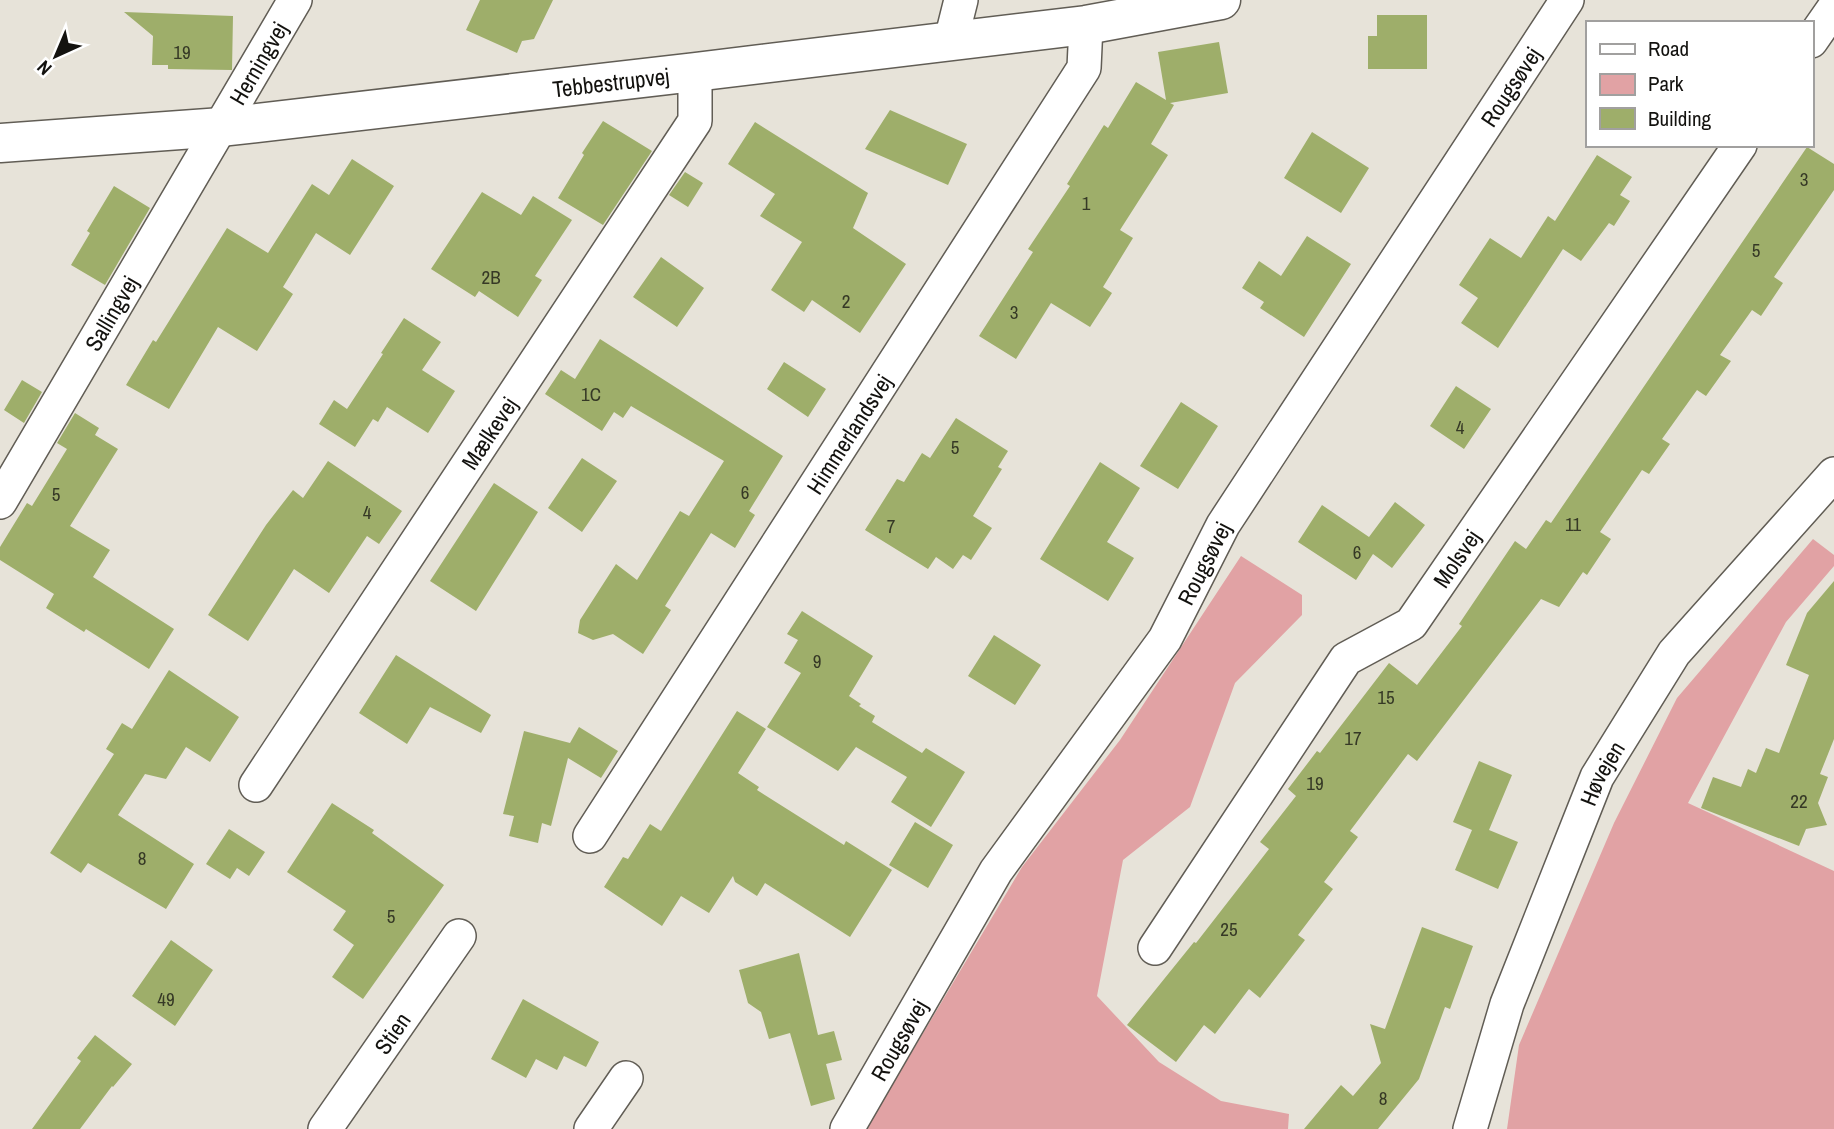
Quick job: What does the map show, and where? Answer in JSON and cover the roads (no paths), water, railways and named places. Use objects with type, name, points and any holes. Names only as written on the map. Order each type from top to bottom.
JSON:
[{"type":"street","name":"Herningvej","points":[[222,127],[295,0]]},
{"type":"street","points":[[951,40],[961,0]]},
{"type":"street","name":"Tebbestrupvej","points":[[0,143],[222,127],[695,72],[1086,25],[1221,0]]},
{"type":"street","name":"Rougsøvej","points":[[847,1129],[996,871],[1165,639],[1223,525],[1567,0]]},
{"type":"street","points":[[1813,38],[1834,8]]},
{"type":"street","name":"Himmerlandsvej","points":[[590,836],[1084,68],[1086,25]]},
{"type":"street","name":"Mælkevej","points":[[257,785],[695,121],[695,72]]},
{"type":"street","name":"Sallingvej","points":[[0,502],[222,127]]},
{"type":"street","name":"Molsvej","points":[[1155,947],[1346,659],[1411,624],[1739,147]]},
{"type":"street","name":"Høvejen","points":[[1470,1129],[1507,1004],[1597,777],[1674,653],[1834,474]]},
{"type":"street","name":"Stien","points":[[325,1129],[459,936]]},
{"type":"street","points":[[591,1129],[625,1077]]}]
